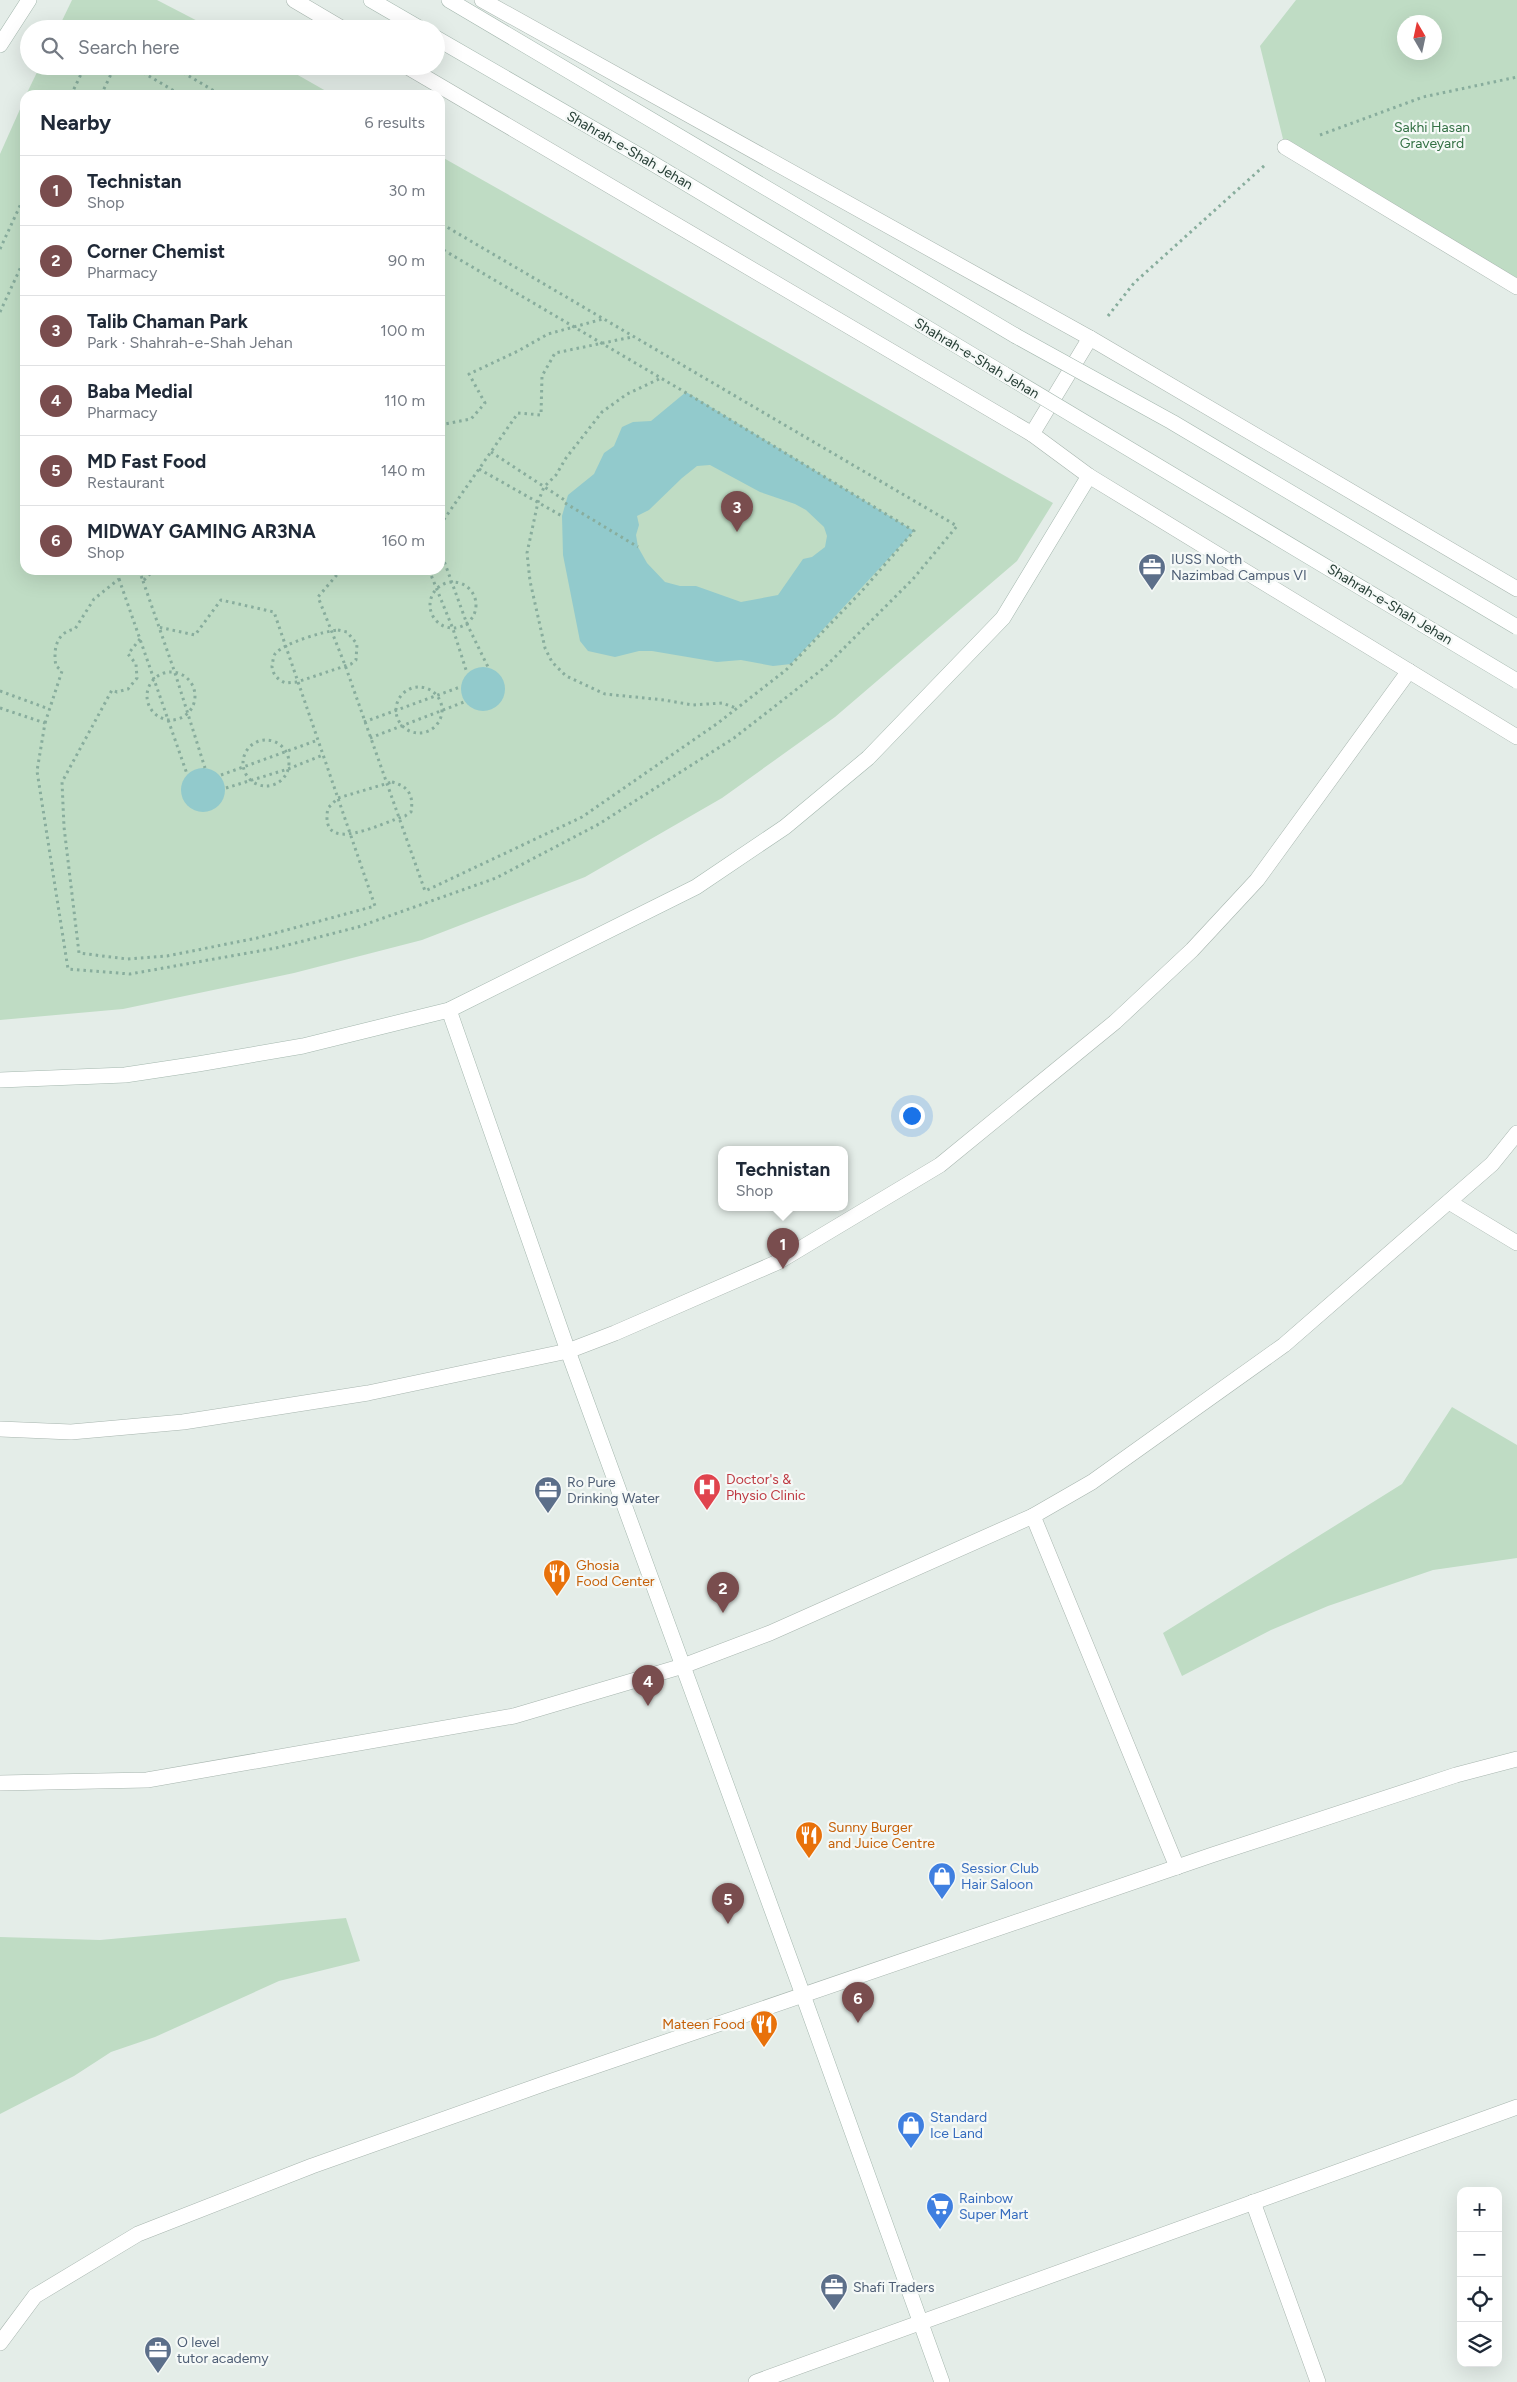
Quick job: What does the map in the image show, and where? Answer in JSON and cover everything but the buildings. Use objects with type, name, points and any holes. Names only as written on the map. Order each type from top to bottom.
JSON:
[{"type":"street","points":[[0,45],[29,0]]},
{"type":"street","points":[[294,0],[328,20]]},
{"type":"street","points":[[371,0],[405,20]]},
{"type":"street","points":[[449,0],[1016,336],[1180,427],[1517,628]]},
{"type":"street","points":[[482,0],[1090,338],[1517,589]]},
{"type":"street","name":"Shahrah-e-Shah Jehan","points":[[445,43],[642,157],[1517,681]]},
{"type":"street","points":[[421,75],[1032,434],[1089,476],[1517,737]]},
{"type":"street","points":[[1285,147],[1517,286]]},
{"type":"street","points":[[1032,434],[1090,338]]},
{"type":"street","points":[[0,1080],[125,1075],[198,1064],[303,1046],[448,1010],[696,887],[786,827],[868,758],[1003,618],[1089,476]]},
{"type":"street","points":[[0,1429],[71,1432],[183,1422],[368,1393],[568,1352],[615,1334],[778,1262],[940,1165],[1115,1022],[1192,950],[1256,880],[1409,671]]},
{"type":"street","points":[[448,1010],[568,1352],[942,2382]]},
{"type":"street","points":[[0,1782],[157,1778],[514,1716],[683,1666],[770,1633],[1033,1516],[1092,1482],[1284,1345],[1492,1164],[1517,1133]]},
{"type":"street","points":[[1449,1202],[1517,1243]]},
{"type":"street","points":[[1033,1516],[1177,1867]]},
{"type":"street","points":[[0,2343],[35,2296],[138,2234],[322,2162],[1177,1867],[1456,1775],[1517,1759]]},
{"type":"street","points":[[756,2382],[1517,2107]]},
{"type":"street","points":[[1253,2202],[1318,2382]]},
{"type":"path","points":[[73,90],[81,75]]},
{"type":"path","points":[[103,90],[111,75]]},
{"type":"path","points":[[147,75],[173,90]]},
{"type":"path","points":[[187,75],[213,90]]},
{"type":"path","points":[[0,250],[20,206]]},
{"type":"path","points":[[119,579],[94,599],[75,630],[68,631],[60,637],[54,655],[56,666],[62,671],[45,723],[37,771],[68,969],[130,974],[276,948],[358,927],[496,878],[599,824],[734,738],[824,668],[914,579],[957,526],[445,226]]},
{"type":"path","points":[[337,575],[318,597],[345,665],[426,891],[582,817],[737,708],[786,670],[861,592],[914,531],[688,394],[445,251]]},
{"type":"path","points":[[0,312],[20,269]]},
{"type":"path","points":[[445,424],[471,419],[485,403],[469,374],[518,351],[548,334],[603,319]]},
{"type":"path","points":[[445,518],[518,413],[541,415],[542,376],[555,354],[633,336]]},
{"type":"path","points":[[660,379],[627,394],[602,412],[566,458],[556,475],[544,487],[538,502],[527,553],[530,581],[545,648],[552,662],[566,676],[605,694],[693,705],[722,703],[737,708]]},
{"type":"path","points":[[490,452],[638,548]]},
{"type":"path","points":[[479,469],[562,516]]},
{"type":"path","points":[[445,563],[467,624],[488,667]]},
{"type":"path","points":[[118,575],[187,774]]},
{"type":"path","points":[[141,575],[175,673],[204,768]]},
{"type":"path","points":[[143,581],[149,575]]},
{"type":"path","points":[[431,575],[453,629],[467,673]]},
{"type":"path","points":[[452,582],[464,584],[474,596],[476,611],[467,624],[453,629],[438,624],[430,611],[429,604],[436,589],[442,584],[452,582]]},
{"type":"path","points":[[140,639],[128,654],[136,664],[136,678],[128,689],[117,692],[112,690],[62,782],[64,827],[79,953],[127,959],[168,956],[257,938],[375,906],[274,612],[221,600],[195,635],[158,627]]},
{"type":"path","points":[[332,631],[347,632],[356,644],[356,660],[297,682],[282,682],[272,670],[274,656],[286,646],[332,631]]},
{"type":"path","points":[[175,673],[189,680],[193,687],[194,702],[186,714],[179,719],[168,720],[157,715],[148,702],[149,687],[154,680],[160,675],[175,673]]},
{"type":"path","points":[[423,686],[438,696],[442,710],[439,723],[427,732],[411,732],[401,725],[396,710],[397,700],[408,689],[423,686]]},
{"type":"path","points":[[364,722],[460,687]]},
{"type":"path","points":[[0,691],[49,709]]},
{"type":"path","points":[[370,738],[464,702]]},
{"type":"path","points":[[0,708],[45,723]]},
{"type":"path","points":[[270,740],[283,747],[286,753],[288,769],[285,776],[273,785],[266,786],[251,781],[243,769],[242,761],[244,754],[254,742],[270,740]]},
{"type":"path","points":[[221,775],[243,769],[318,740]]},
{"type":"path","points":[[226,788],[288,769],[323,755]]},
{"type":"path","points":[[386,783],[401,784],[408,789],[411,796],[411,812],[399,818],[350,834],[336,834],[327,822],[328,808],[338,798],[386,783]]},
{"type":"green space","points":[[72,0],[157,0],[196,20],[62,20]]},
{"type":"green space","name":"Sakhi Hasan Graveyard","points":[[1296,0],[1517,0],[1517,278],[1285,147],[1260,46]]},
{"type":"green space","points":[[36,75],[298,75],[324,90],[28,90]]},
{"type":"green space","points":[[20,109],[20,575],[445,575],[445,159],[1053,503],[1017,561],[835,717],[722,798],[585,877],[422,940],[294,973],[123,1009],[0,1020],[0,154]]},
{"type":"green space","points":[[1452,1407],[1517,1445],[1517,1558],[1433,1570],[1328,1606],[1271,1630],[1182,1676],[1163,1633],[1402,1484]]},
{"type":"green space","points":[[346,1918],[360,1961],[279,1981],[155,2037],[111,2052],[74,2076],[0,2114],[0,1937],[100,1940]]},
{"type":"water","points":[[686,392],[914,531],[791,664],[773,666],[741,660],[717,662],[652,651],[639,651],[615,657],[588,651],[580,641],[563,555],[562,516],[568,495],[594,474],[604,453],[614,446],[622,427],[633,422],[651,421]],"holes":[[[710,465],[760,492],[795,504],[806,510],[824,527],[827,536],[825,547],[812,557],[803,559],[778,595],[741,602],[696,586],[680,586],[665,582],[647,563],[638,547],[636,535],[639,525],[637,516],[649,510],[697,466]]]},
{"type":"water","points":[[487,667],[499,673],[504,680],[504,698],[499,705],[492,710],[479,711],[471,708],[464,701],[461,685],[464,677],[471,670]]},
{"type":"water","points":[[207,768],[219,774],[224,781],[224,799],[219,806],[212,811],[199,812],[191,809],[184,802],[181,786],[184,778],[191,771]]},
{"type":"place","name":"Talib Chaman Park","points":[[737,532]]},
{"type":"place","name":"IUSS North Nazimbad Campus VI","points":[[1152,591]]},
{"type":"place","name":"Technistan","points":[[783,1269]]},
{"type":"place","name":"Doctor's & Physio Clinic","points":[[707,1511]]},
{"type":"place","name":"Ro Pure Drinking Water","points":[[548,1514]]},
{"type":"place","name":"Ghosia Food Center","points":[[557,1597]]},
{"type":"place","name":"Corner Chemist","points":[[723,1613]]},
{"type":"place","name":"Baba Medial","points":[[648,1706]]},
{"type":"place","name":"Sunny Burger and Juice Centre","points":[[809,1859]]},
{"type":"place","name":"Sessior Club Hair Saloon","points":[[942,1900]]},
{"type":"place","name":"MD Fast Food","points":[[728,1924]]},
{"type":"place","name":"MIDWAY GAMING AR3NA","points":[[858,2023]]},
{"type":"place","name":"Mateen Food","points":[[764,2048]]},
{"type":"place","name":"Standard Ice Land","points":[[911,2149]]},
{"type":"place","name":"Rainbow Super Mart","points":[[940,2230]]},
{"type":"place","name":"Shafi Traders","points":[[834,2311]]},
{"type":"place","name":"O level tutor academy","points":[[158,2374]]}]
